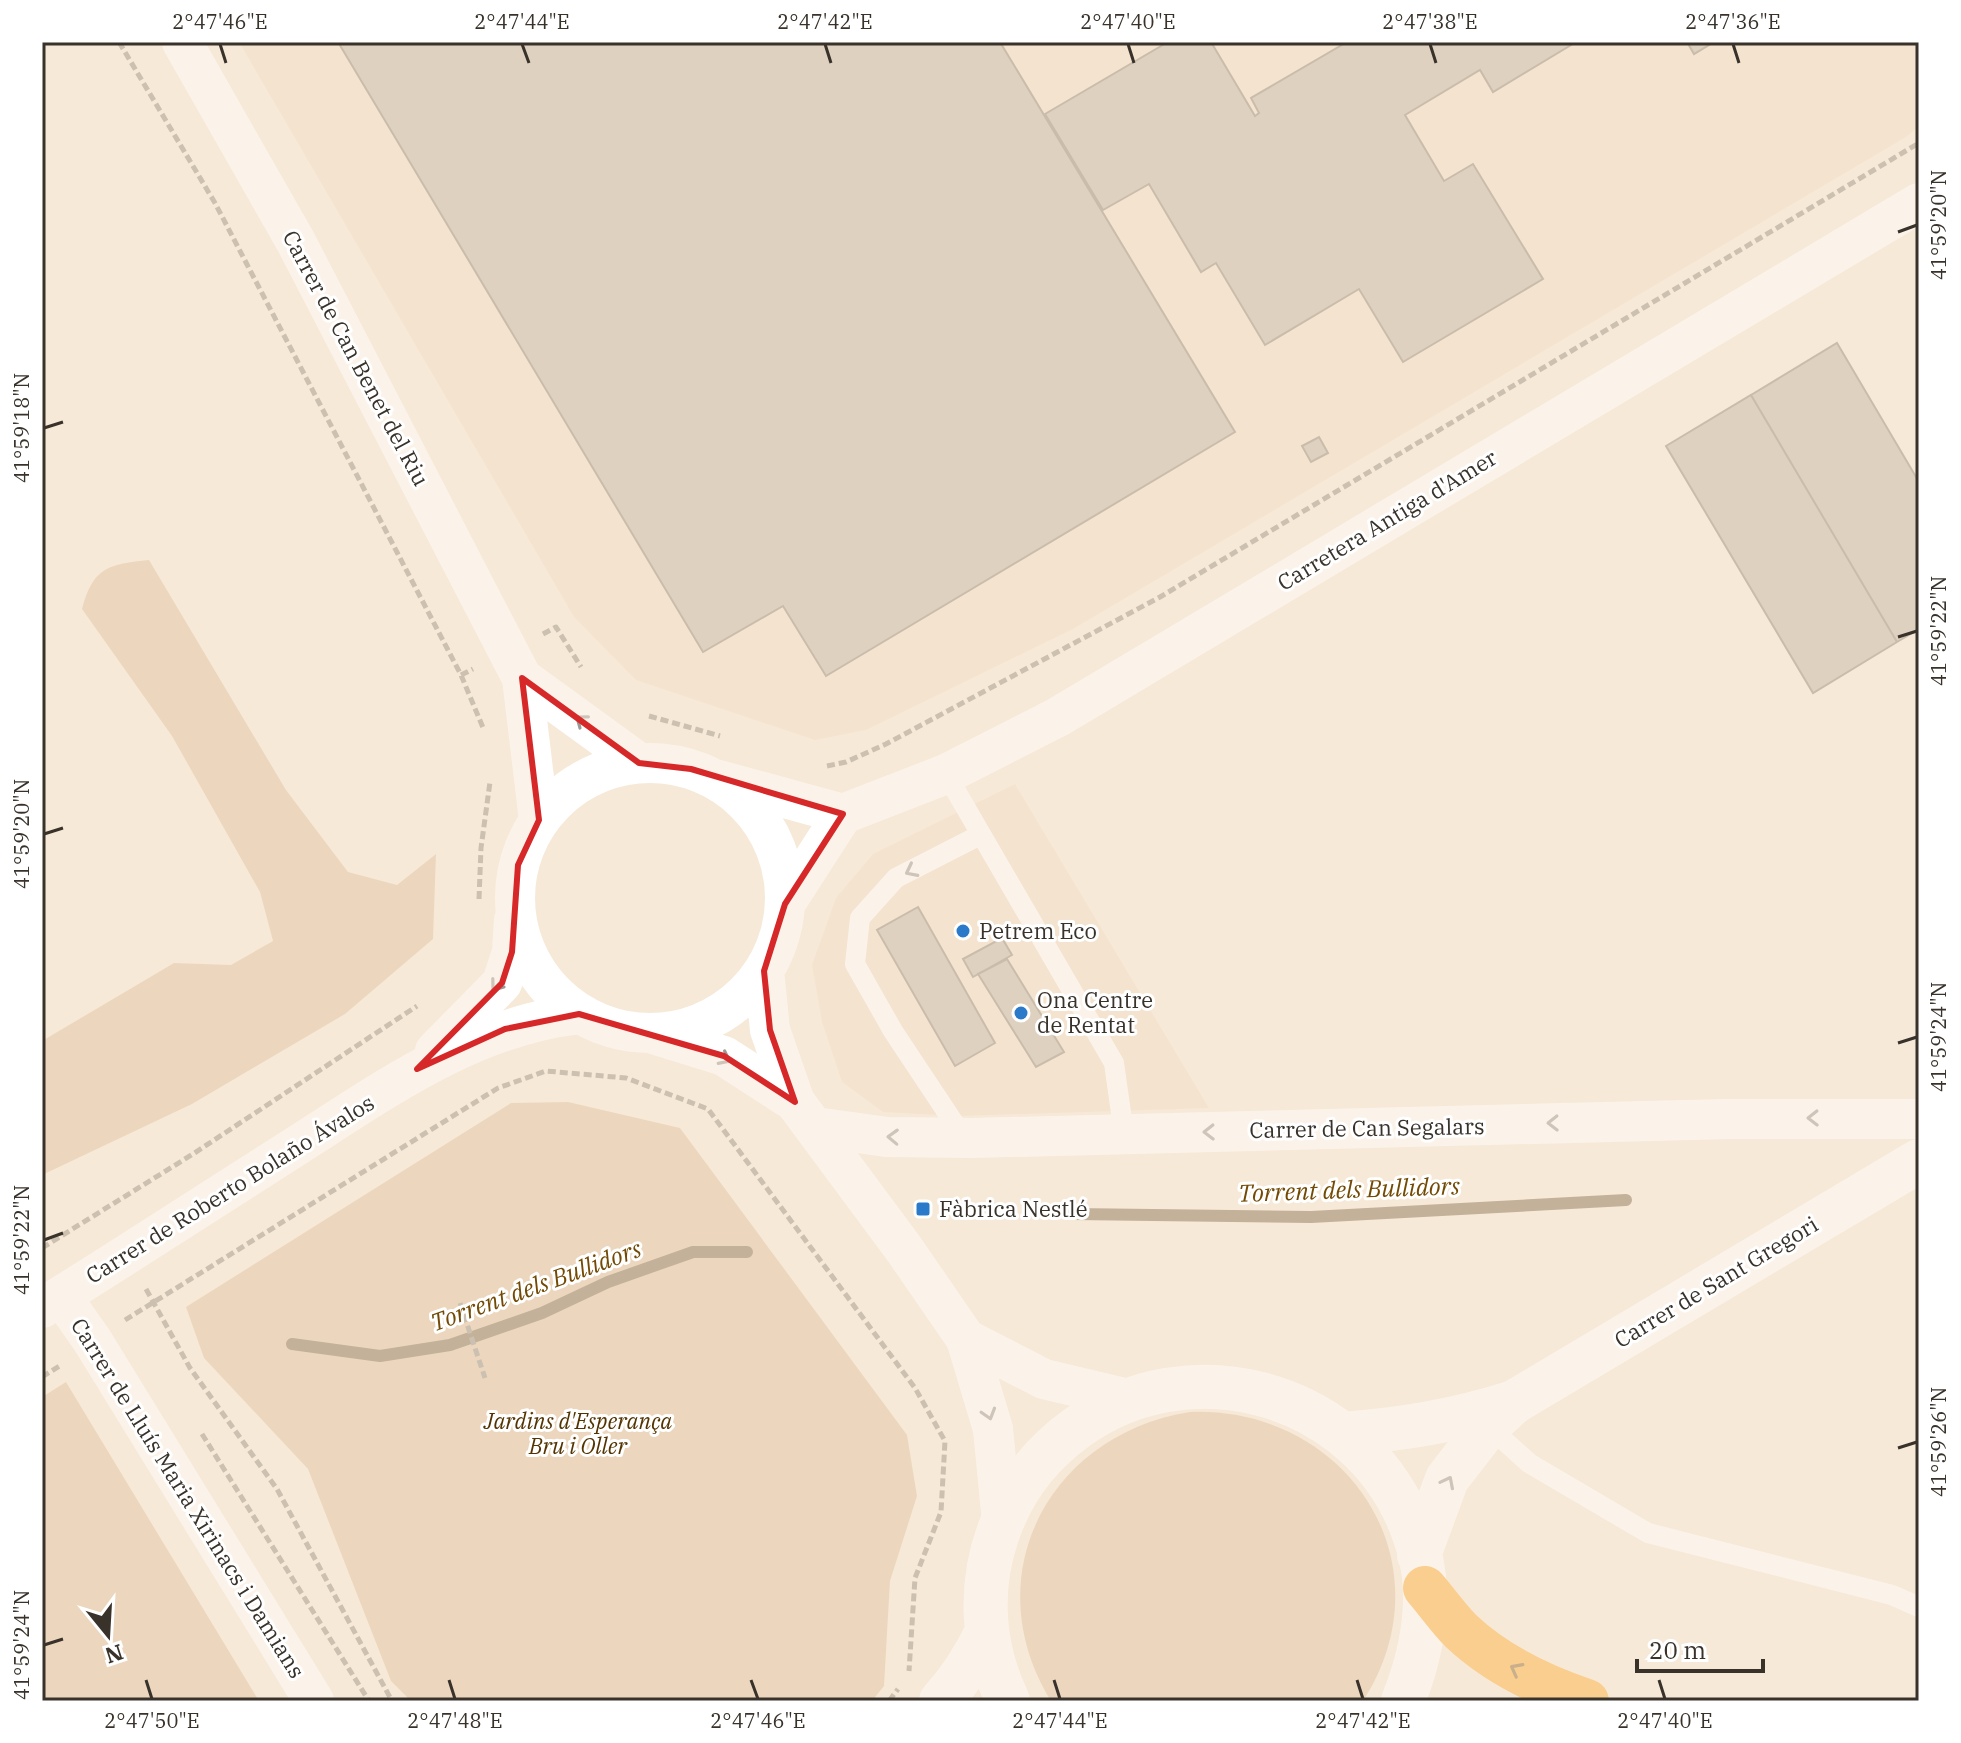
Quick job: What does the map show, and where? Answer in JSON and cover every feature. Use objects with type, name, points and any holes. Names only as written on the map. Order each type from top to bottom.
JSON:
[{"type":"highway","points":[[1422,1571],[1461,1631],[1493,1657],[1554,1690],[1587,1701]]},
{"type":"main road","name":"Carrer de Sant Gregori","points":[[1422,1571],[1447,1479],[1501,1414],[1919,1161]]},
{"type":"main road","points":[[1008,1701],[995,1669],[987,1631],[987,1576],[1002,1522],[1018,1490],[1052,1447],[1095,1415],[1128,1399],[1172,1388],[1195,1386],[1240,1389],[1284,1400],[1325,1420],[1373,1463],[1397,1497],[1414,1534],[1422,1571],[1424,1629],[1416,1669],[1403,1701]]},
{"type":"main road","name":"Carrer de Sant Gregori","points":[[1343,1434],[1409,1429],[1501,1414]]},
{"type":"main road","points":[[941,1701],[976,1654],[987,1631]]},
{"type":"street","name":"Carrer de Can Benet del Riu","points":[[182,42],[296,242],[515,665],[539,820]]},
{"type":"street","name":"Carretera Antiga d'Amer","points":[[843,814],[946,774],[1058,717],[1919,203]]},
{"type":"street","name":"Carrer de Can Benet del Riu","points":[[515,665],[639,763]]},
{"type":"street","points":[[785,904],[843,814],[678,766],[639,763],[606,770],[561,795],[539,820],[518,865],[515,880],[497,912],[523,947],[540,979],[579,1014],[615,1029],[652,1034],[724,1056],[805,1115]]},
{"type":"street","points":[[652,1034],[674,1032],[716,1016],[751,988],[764,971],[779,939],[785,904],[782,867],[768,832],[745,802],[715,779]]},
{"type":"street","name":"Carrer de Roberto Bolaño Ávalos","points":[[417,1069],[502,983],[512,952],[497,912]]},
{"type":"street","points":[[764,971],[770,1030],[805,1115],[966,1339],[993,1429],[1002,1522]]},
{"type":"street","name":"Carrer de Roberto Bolaño Ávalos","points":[[51,1302],[417,1069],[505,1029],[546,1018],[579,1014]]},
{"type":"street","points":[[1869,1117],[1919,1087]]},
{"type":"street","name":"Carrer de Can Segalars","points":[[805,1115],[887,1137],[964,1138],[1869,1117],[1919,1119]]},
{"type":"street","name":"Carrer de Lluís Maria Xirinacs i Damians","points":[[51,1302],[92,1340],[314,1701]]},
{"type":"street","points":[[966,1339],[1044,1379],[1128,1399]]},
{"type":"lane","points":[[946,774],[1114,1063],[1124,1134]]},
{"type":"lane","points":[[964,1138],[893,1031],[855,964],[860,918],[896,878],[980,835]]},
{"type":"lane","points":[[1501,1414],[1529,1463],[1648,1533],[1892,1595],[1919,1607]]},
{"type":"path","points":[[119,42],[215,203],[461,675],[489,740]]},
{"type":"path","points":[[823,767],[846,762],[886,744],[1160,597],[1919,143]]},
{"type":"path","points":[[515,665],[556,627],[587,675]]},
{"type":"path","points":[[647,716],[701,730],[729,742]]},
{"type":"path","points":[[492,769],[481,848],[497,912]]},
{"type":"path","points":[[42,1248],[193,1154],[425,1002]]},
{"type":"path","points":[[42,1377],[74,1357],[92,1340],[498,1088],[546,1071],[626,1078],[708,1109],[915,1388],[945,1441],[941,1512],[915,1578],[909,1674],[889,1701]]},
{"type":"path","points":[[98,1214],[130,1317],[138,1330]]},
{"type":"path","points":[[112,1264],[155,1302],[190,1368],[277,1489],[392,1701]]},
{"type":"path","points":[[460,1303],[485,1378]]},
{"type":"path","points":[[196,1423],[369,1701]]},
{"type":"highlighted area","points":[[522,678],[639,763],[691,769],[843,814],[785,904],[764,971],[770,1030],[795,1102],[724,1056],[579,1014],[505,1029],[417,1069],[502,983],[512,952],[518,865],[539,820]]},
{"type":"shaded area","points":[[239,42],[1919,42],[1919,126],[1906,137],[1073,629],[866,730],[815,740],[636,680],[574,617]]},
{"type":"shaded area","name":"Petrem Eco","points":[[1015,784],[1209,1108],[958,1116],[883,1112],[842,1082],[822,1022],[812,965],[836,898],[873,854]]},
{"type":"green space","points":[[149,560],[286,790],[348,872],[397,885],[436,854],[433,939],[345,1014],[192,1104],[42,1175],[42,1041],[174,963],[231,965],[273,941],[260,892],[172,736],[82,609],[91,584],[105,570],[123,563]]},
{"type":"green space","name":"Jardins d'Esperança Bru i Oller","points":[[568,1102],[680,1128],[907,1435],[917,1496],[890,1581],[884,1686],[872,1701],[411,1701],[391,1681],[308,1469],[204,1358],[186,1307],[511,1103]]},
{"type":"green space","points":[[66,1382],[259,1701],[42,1701],[42,1397]]},
{"type":"green space","points":[[1190,1412],[1246,1417],[1296,1435],[1337,1465],[1369,1503],[1389,1548],[1395,1597],[1387,1649],[1363,1701],[1051,1701],[1029,1654],[1020,1606],[1024,1560],[1039,1518],[1064,1480],[1098,1449],[1140,1426]]},
{"type":"building","points":[[338,42],[1000,42],[1235,432],[826,676],[783,606],[703,652]]},
{"type":"building","points":[[1168,42],[1211,42],[1255,116],[1259,113],[1251,98],[1347,42],[1576,42],[1493,92],[1480,70],[1405,115],[1444,181],[1473,164],[1543,279],[1403,362],[1359,289],[1265,345],[1216,263],[1201,272],[1149,184],[1103,210],[1045,114]]},
{"type":"building","points":[[1687,42],[1714,42],[1694,54]]},
{"type":"building","points":[[1837,343],[1919,482],[1919,629],[1897,642],[1751,395]]},
{"type":"building","points":[[1751,395],[1897,642],[1813,693],[1666,446]]},
{"type":"building","points":[[1319,437],[1328,453],[1311,462],[1302,446]]},
{"type":"building","points":[[918,907],[995,1043],[955,1066],[877,930]]},
{"type":"building","points":[[1002,938],[1012,955],[973,977],[963,959]]},
{"type":"building","name":"Ona Centre de Rentat","points":[[1007,959],[1064,1052],[1036,1067],[978,974]]},
{"type":"waterway","name":"Torrent dels Bullidors","points":[[1073,1214],[1311,1217],[1626,1200]]},
{"type":"waterway","name":"Torrent dels Bullidors","points":[[292,1344],[380,1356],[450,1345],[542,1313],[608,1282],[693,1252],[747,1252]]},
{"type":"place","name":"Petrem Eco","points":[[963,931]]},
{"type":"place","name":"Ona Centre de Rentat","points":[[1021,1013]]},
{"type":"place","name":"Fàbrica Nestlé","points":[[923,1209]]}]
